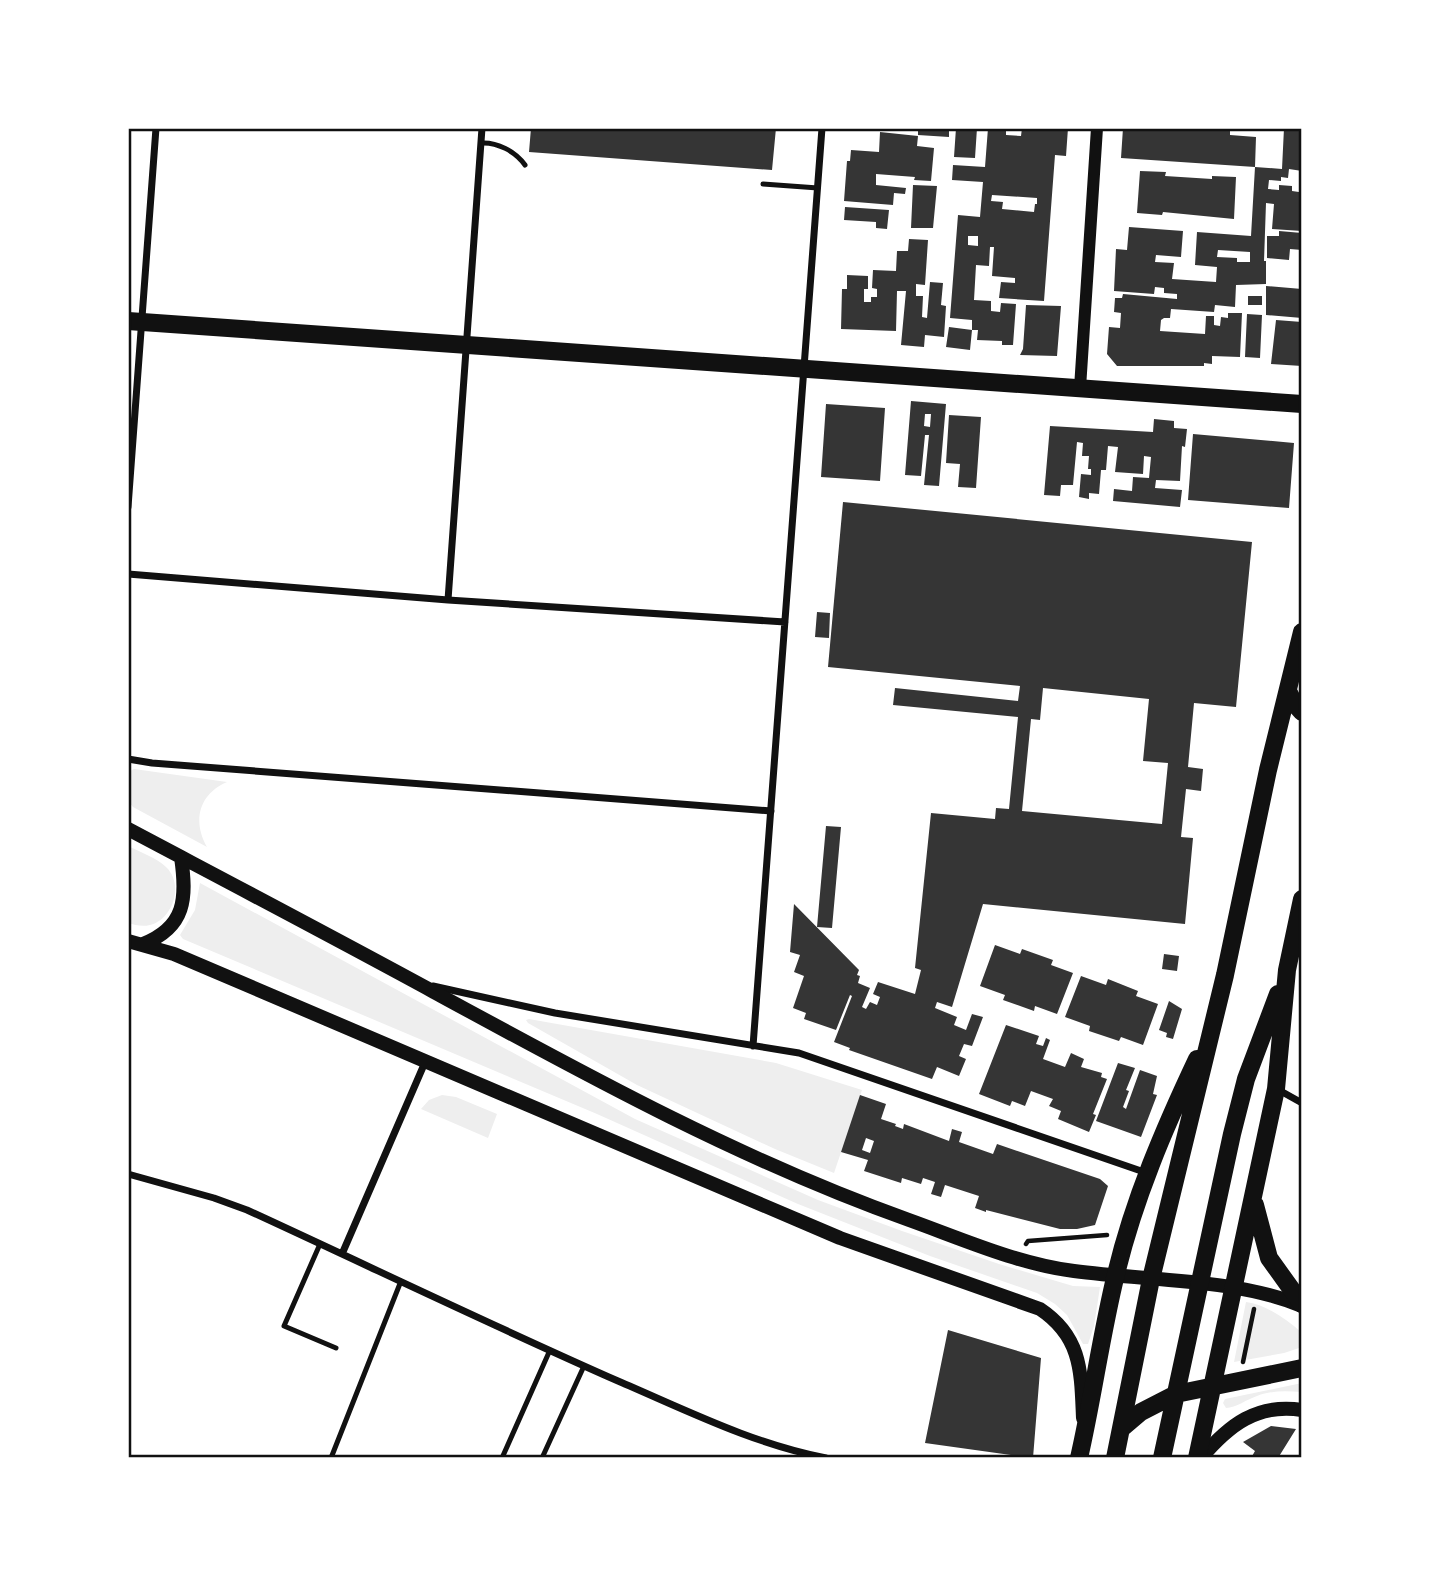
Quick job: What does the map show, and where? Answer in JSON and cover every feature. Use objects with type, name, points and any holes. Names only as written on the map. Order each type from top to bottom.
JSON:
[{"type":"main road","points":[[135,321],[1302,404]]},
{"type":"main road","points":[[1115,1458],[1151,1279],[1213,1024],[1270,759],[1302,632]]},
{"type":"main road","points":[[1288,691],[1302,712]]},
{"type":"main road","points":[[128,829],[609,1088],[826,1187],[905,1219],[1059,1269],[1233,1288],[1302,1305]]},
{"type":"main road","points":[[143,944],[157,939],[170,928],[178,915],[184,900],[185,885],[181,857]]},
{"type":"main road","points":[[1199,1458],[1276,1089],[1287,970],[1302,899]]},
{"type":"main road","points":[[128,941],[174,954],[817,1228],[1040,1309],[1062,1327],[1078,1357],[1084,1439]]},
{"type":"main road","points":[[1162,1458],[1246,1079],[1287,970]]},
{"type":"main road","points":[[1079,1458],[1115,1276],[1147,1172],[1213,1024]]},
{"type":"main road","points":[[1253,1198],[1269,1258],[1302,1305]]},
{"type":"main road","points":[[1121,1429],[1141,1412],[1176,1394],[1302,1367]]},
{"type":"main road","points":[[1199,1458],[1242,1420],[1255,1413],[1281,1408],[1302,1410]]},
{"type":"street","points":[[128,507],[135,321],[156,128]]},
{"type":"street","points":[[448,600],[482,128]]},
{"type":"street","points":[[752,1046],[822,128]]},
{"type":"street","points":[[1080,388],[1097,128]]},
{"type":"street","points":[[128,574],[448,600],[785,622]]},
{"type":"street","points":[[128,759],[771,811]]},
{"type":"street","points":[[416,982],[555,1013],[799,1053],[1147,1172]]},
{"type":"street","points":[[342,1254],[426,1060]]},
{"type":"street","points":[[1276,1089],[1302,1103]]},
{"type":"street","points":[[128,1174],[214,1198],[733,1431],[798,1456],[826,1458]]},
{"type":"lane","points":[[481,143],[494,142],[520,158],[525,165]]},
{"type":"lane","points":[[763,184],[818,188]]},
{"type":"lane","points":[[320,1244],[284,1326],[336,1348]]},
{"type":"lane","points":[[331,1458],[401,1281]]},
{"type":"lane","points":[[502,1458],[550,1350]]},
{"type":"lane","points":[[542,1458],[584,1366]]},
{"type":"path","points":[[1019,1258],[1028,1241],[1092,1234],[1111,1236]]},
{"type":"path","points":[[1239,1381],[1257,1292]]},
{"type":"shaded area","points":[[134,769],[227,782],[210,794],[201,809],[200,828],[207,847],[133,807],[128,801],[128,772]]},
{"type":"shaded area","points":[[128,846],[166,867],[175,883],[170,909],[158,922],[150,925],[128,923]]},
{"type":"shaded area","points":[[200,883],[635,1119],[818,1200],[902,1231],[1073,1286],[1100,1287],[1094,1326],[1088,1344],[1083,1344],[1067,1315],[1037,1293],[930,1256],[798,1204],[597,1114],[183,939],[180,935],[195,910]]},
{"type":"shaded area","points":[[526,1020],[776,1063],[862,1090],[834,1173],[775,1149],[637,1085],[528,1023]]},
{"type":"shaded area","points":[[442,1095],[456,1097],[497,1114],[488,1138],[421,1109],[429,1100]]},
{"type":"shaded area","points":[[1246,1302],[1269,1309],[1296,1328],[1302,1333],[1302,1347],[1234,1362]]},
{"type":"shaded area","points":[[1302,1383],[1302,1392],[1268,1393],[1230,1408],[1226,1408],[1223,1403],[1225,1399]]},
{"type":"building","points":[[531,128],[776,128],[772,170],[529,152]]},
{"type":"building","points":[[918,128],[949,128],[949,137],[918,135]]},
{"type":"building","points":[[956,128],[977,128],[975,158],[954,157]]},
{"type":"building","points":[[988,128],[1006,128],[1006,135],[1021,136],[1022,128],[1068,128],[1066,156],[1055,155],[1044,301],[999,298],[1001,282],[1015,283],[1015,278],[992,276],[994,247],[990,247],[989,266],[976,265],[974,300],[991,301],[991,311],[1000,312],[1001,303],[1016,304],[1013,345],[1002,345],[1002,341],[977,340],[978,330],[972,330],[972,320],[950,318],[958,215],[980,217],[983,182],[952,180],[953,165],[985,167]],"holes":[[[992,195],[1037,198],[1037,204],[1034,212],[1002,209],[1003,202],[991,201]],[[968,236],[978,236],[978,246],[968,245]]]},
{"type":"building","points":[[1123,128],[1230,128],[1230,135],[1256,137],[1255,167],[1121,158]]},
{"type":"building","points":[[1284,128],[1302,128],[1302,171],[1289,169],[1288,178],[1281,177],[1281,181],[1269,180],[1268,189],[1279,190],[1279,185],[1292,186],[1292,191],[1299,192],[1299,186],[1302,186],[1302,231],[1272,229],[1274,204],[1266,203],[1266,284],[1236,285],[1235,307],[1215,305],[1214,312],[1171,309],[1170,318],[1161,320],[1160,331],[1205,334],[1206,316],[1214,316],[1214,325],[1220,326],[1221,317],[1228,318],[1228,313],[1242,313],[1240,357],[1212,356],[1212,364],[1204,363],[1204,366],[1117,366],[1107,354],[1109,327],[1120,328],[1121,313],[1114,312],[1115,298],[1122,298],[1123,294],[1177,299],[1177,294],[1164,293],[1164,288],[1155,287],[1154,294],[1114,291],[1116,249],[1127,250],[1129,227],[1183,231],[1181,257],[1156,255],[1155,262],[1174,263],[1172,279],[1216,282],[1217,267],[1195,265],[1197,232],[1251,236],[1255,167],[1282,169]],"holes":[[[1218,250],[1250,252],[1250,262],[1217,257]]]},
{"type":"building","points":[[880,132],[918,136],[917,146],[934,148],[931,181],[876,174],[876,185],[906,188],[905,194],[894,193],[893,205],[844,201],[847,161],[850,161],[851,150],[879,152]]},
{"type":"building","points":[[1140,171],[1166,172],[1165,176],[1212,179],[1212,176],[1236,177],[1234,219],[1163,212],[1162,215],[1137,213]]},
{"type":"building","points":[[913,185],[937,186],[933,228],[911,228]]},
{"type":"building","points":[[845,207],[889,210],[887,229],[876,228],[876,222],[844,220]]},
{"type":"building","points":[[1279,231],[1302,233],[1302,250],[1290,249],[1289,260],[1267,258],[1267,236],[1279,236]]},
{"type":"building","points":[[909,239],[928,240],[925,285],[916,284],[916,296],[923,296],[922,317],[927,318],[930,282],[943,283],[941,305],[946,306],[944,337],[925,335],[924,347],[901,345],[906,291],[897,291],[896,331],[841,329],[842,289],[847,289],[847,275],[868,276],[864,302],[871,302],[871,297],[877,297],[877,289],[872,288],[873,270],[896,271],[897,251],[908,251]]},
{"type":"building","points":[[1266,286],[1302,289],[1302,318],[1266,315]]},
{"type":"building","points":[[1248,296],[1262,296],[1262,305],[1248,305]]},
{"type":"building","points":[[1026,305],[1061,306],[1057,356],[1020,355],[1023,349]]},
{"type":"building","points":[[1247,314],[1262,315],[1260,358],[1245,357]]},
{"type":"building","points":[[1276,320],[1302,322],[1302,366],[1271,364]]},
{"type":"building","points":[[949,327],[972,330],[970,350],[946,347]]},
{"type":"building","points":[[911,401],[946,404],[939,486],[924,485],[929,435],[925,435],[921,476],[905,475]],"holes":[[[925,414],[931,414],[930,427],[924,426]]]},
{"type":"building","points":[[826,404],[885,408],[880,481],[821,477]]},
{"type":"building","points":[[949,415],[981,417],[976,488],[958,487],[960,464],[946,463]]},
{"type":"building","points":[[1154,419],[1174,421],[1174,428],[1187,429],[1185,447],[1182,446],[1180,481],[1156,480],[1155,488],[1182,490],[1180,507],[1113,501],[1114,489],[1132,491],[1133,477],[1149,478],[1151,457],[1144,456],[1143,474],[1115,472],[1118,447],[1108,446],[1106,470],[1101,470],[1099,494],[1089,493],[1089,499],[1079,497],[1081,474],[1091,475],[1091,469],[1088,469],[1089,456],[1082,456],[1083,443],[1077,442],[1073,485],[1061,485],[1060,496],[1044,495],[1050,426],[1153,432]]},
{"type":"building","points":[[1193,434],[1294,443],[1289,508],[1188,500]]},
{"type":"building","points":[[843,502],[1252,542],[1236,707],[1194,703],[1188,767],[1203,769],[1201,791],[1186,789],[1181,837],[1193,838],[1185,924],[983,904],[952,1007],[937,1002],[935,1008],[957,1017],[954,1025],[966,1030],[972,1014],[983,1017],[972,1046],[964,1044],[959,1056],[966,1059],[959,1076],[937,1067],[932,1079],[849,1050],[850,1048],[834,1042],[852,996],[850,995],[836,1030],[804,1019],[806,1013],[793,1008],[804,976],[794,972],[800,955],[790,952],[794,904],[859,970],[858,983],[870,988],[862,1007],[866,1009],[870,1002],[877,1005],[880,997],[873,994],[878,982],[915,994],[921,970],[915,968],[931,813],[995,819],[996,808],[1009,809],[1018,717],[893,705],[895,688],[1018,701],[1020,686],[828,667]],"holes":[[[1043,688],[1149,699],[1143,761],[1168,763],[1162,824],[1022,811],[1031,719],[1040,720]]]},
{"type":"building","points":[[817,612],[830,613],[829,638],[815,637]]},
{"type":"building","points":[[826,826],[841,827],[832,928],[817,927]]},
{"type":"building","points":[[995,945],[1020,954],[1022,949],[1053,960],[1051,965],[1073,973],[1057,1014],[1035,1006],[1034,1011],[1003,1000],[1005,995],[980,986]]},
{"type":"building","points":[[1164,954],[1179,956],[1177,971],[1162,969]]},
{"type":"building","points":[[1081,976],[1106,985],[1108,979],[1138,991],[1136,996],[1158,1004],[1143,1045],[1121,1037],[1119,1041],[1089,1031],[1090,1026],[1065,1017]]},
{"type":"building","points":[[1169,1001],[1182,1009],[1173,1039],[1166,1037],[1167,1033],[1159,1030]]},
{"type":"building","points":[[1006,1025],[1039,1036],[1036,1044],[1043,1046],[1046,1038],[1050,1040],[1043,1059],[1065,1067],[1071,1053],[1084,1059],[1081,1067],[1102,1073],[1101,1077],[1107,1079],[1089,1132],[1058,1119],[1061,1111],[1049,1106],[1053,1099],[1031,1091],[1025,1106],[1012,1101],[1010,1106],[979,1094]]},
{"type":"building","points":[[1118,1063],[1135,1068],[1126,1090],[1129,1091],[1123,1107],[1126,1109],[1140,1070],[1157,1076],[1153,1094],[1157,1095],[1141,1137],[1096,1121]]},
{"type":"building","points":[[860,1095],[886,1104],[881,1119],[903,1129],[904,1124],[949,1141],[952,1129],[962,1132],[959,1142],[993,1154],[997,1144],[1100,1179],[1108,1186],[1095,1225],[1060,1229],[975,1208],[979,1196],[945,1185],[941,1197],[931,1194],[935,1182],[923,1178],[921,1184],[902,1178],[901,1183],[864,1171],[868,1160],[841,1152]],"holes":[[[866,1138],[874,1141],[870,1153],[862,1150]]]},
{"type":"building","points":[[948,1330],[1041,1358],[1033,1458],[925,1443]]},
{"type":"building","points":[[1271,1426],[1296,1429],[1278,1458],[1251,1458],[1255,1451],[1243,1442]]}]
